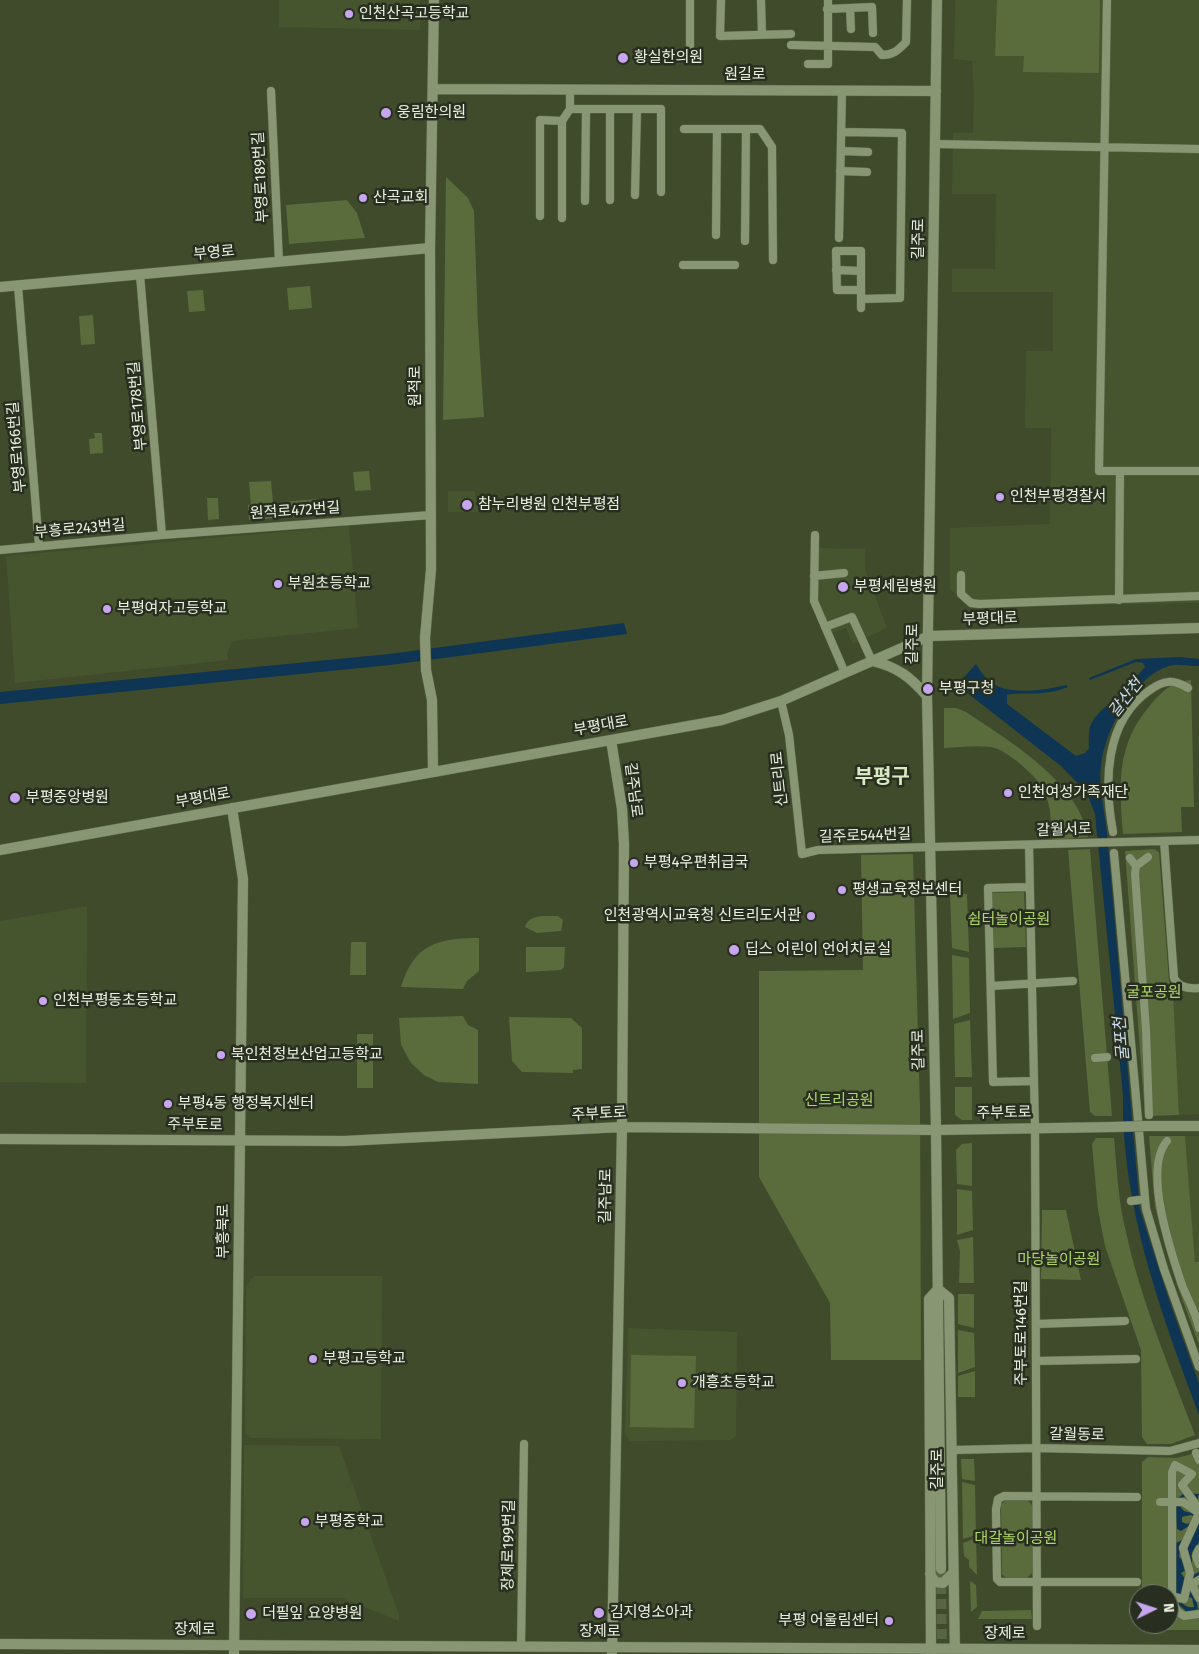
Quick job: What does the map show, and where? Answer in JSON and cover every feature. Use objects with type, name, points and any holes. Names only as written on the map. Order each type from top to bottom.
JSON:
[{"type":"main road","name":"원적로","points":[[432,771],[432,700],[426,670],[425,638],[431,569],[430,248],[434,0]]},
{"type":"main road","name":"길주로","points":[[937,0],[927,696],[936,1130],[941,1569]]},
{"type":"main road","name":"원길로","points":[[433,90],[936,91]]},
{"type":"main road","name":"부영로","points":[[0,287],[430,248]]},
{"type":"main road","name":"부평대로","points":[[0,850],[735,717],[781,701],[929,636],[1199,628]]},
{"type":"main road","points":[[872,661],[902,671],[913,679],[927,696]]},
{"type":"main road","name":"길주남로","points":[[611,740],[622,809],[624,844],[622,1127],[612,1651]]},
{"type":"main road","name":"부흥북로","points":[[232,808],[243,879],[234,1650]]},
{"type":"main road","name":"주부토로","points":[[0,1139],[344,1141],[622,1127],[936,1130],[1199,1126]]},
{"type":"main road","name":"길주로","points":[[938,1289],[949,1298],[953,1450],[954,1652]]},
{"type":"main road","name":"길주로","points":[[931,1652],[929,1300],[938,1289]]},
{"type":"main road","points":[[930,1574],[935,1582],[943,1583],[953,1573]]},
{"type":"main road","name":"장제로","points":[[0,1644],[79,1649],[234,1650],[520,1647],[612,1651],[1146,1652],[1199,1650]]},
{"type":"street","points":[[690,0],[690,46]]},
{"type":"street","points":[[720,0],[720,36],[791,34]]},
{"type":"street","points":[[761,0],[762,35]]},
{"type":"street","points":[[808,64],[828,64],[828,0]]},
{"type":"street","points":[[791,45],[827,44],[875,47],[882,55],[896,52],[906,42],[907,0]]},
{"type":"street","points":[[1106,0],[1099,470],[1199,471]]},
{"type":"street","points":[[827,9],[872,7],[873,33]]},
{"type":"street","points":[[850,8],[851,30]]},
{"type":"street","points":[[562,218],[562,121],[570,110],[570,90]]},
{"type":"street","points":[[839,238],[842,90]]},
{"type":"street","name":"부영로189번길","points":[[270,91],[279,262]]},
{"type":"street","points":[[635,195],[637,109]]},
{"type":"street","points":[[570,110],[661,109],[661,192]]},
{"type":"street","points":[[585,201],[586,110]]},
{"type":"street","points":[[610,110],[610,200]]},
{"type":"street","points":[[540,216],[540,120],[562,121]]},
{"type":"street","points":[[716,235],[717,129]]},
{"type":"street","points":[[745,241],[746,129]]},
{"type":"street","points":[[684,130],[760,129],[772,147],[773,260]]},
{"type":"street","points":[[841,132],[902,133],[900,298],[861,299]]},
{"type":"street","points":[[935,144],[1199,149]]},
{"type":"street","points":[[841,151],[868,152]]},
{"type":"street","points":[[840,172],[867,172]]},
{"type":"street","points":[[861,290],[837,290],[836,251],[861,251],[861,271],[861,290],[861,308]]},
{"type":"street","points":[[683,265],[735,265]]},
{"type":"street","points":[[836,270],[861,271]]},
{"type":"street","name":"부영로178번길","points":[[140,275],[162,535]]},
{"type":"street","name":"부영로166번길","points":[[18,286],[40,546]]},
{"type":"street","points":[[1119,600],[1120,471]]},
{"type":"street","name":"원적로472번길","points":[[162,535],[431,515]]},
{"type":"street","name":"부흥로243번길","points":[[0,550],[162,535]]},
{"type":"street","points":[[815,536],[814,601],[845,673]]},
{"type":"street","points":[[814,576],[844,574]]},
{"type":"street","points":[[961,575],[961,594],[971,603],[1119,600],[1199,596]]},
{"type":"street","points":[[825,627],[852,617],[872,661]]},
{"type":"street","points":[[1113,832],[1110,816],[1110,768],[1114,739],[1121,722],[1143,695],[1160,682],[1176,681],[1188,688]]},
{"type":"street","name":"신트리로","points":[[781,701],[789,735],[802,854]]},
{"type":"street","name":"갈월서로","points":[[929,848],[1199,840]]},
{"type":"street","points":[[1164,841],[1174,978],[1180,986],[1199,988]]},
{"type":"street","name":"주부토로146번길","points":[[1029,845],[1035,1128],[1037,1626]]},
{"type":"street","name":"길주로544번길","points":[[802,854],[818,850],[929,848]]},
{"type":"street","points":[[1114,853],[1146,1209],[1164,1269],[1199,1367]]},
{"type":"street","points":[[1136,866],[1148,857]]},
{"type":"street","points":[[1130,858],[1136,866],[1135,889],[1146,1030],[1149,1116]]},
{"type":"street","points":[[1030,887],[988,888],[993,1082],[1033,1081]]},
{"type":"street","points":[[991,986],[1073,981]]},
{"type":"street","points":[[1095,1058],[1107,1057]]},
{"type":"street","points":[[1167,1141],[1159,1153],[1156,1179],[1178,1264],[1199,1328]]},
{"type":"street","points":[[1036,1324],[1125,1321]]},
{"type":"street","points":[[1036,1361],[1136,1359]]},
{"type":"street","name":"장제로199번길","points":[[520,1647],[524,1444]]},
{"type":"street","name":"갈월동로","points":[[953,1450],[1036,1448],[1170,1451],[1198,1444]]},
{"type":"street","points":[[1176,1584],[1175,1502],[1172,1472],[1175,1465],[1192,1474],[1182,1485],[1197,1506]]},
{"type":"street","points":[[1137,1497],[1004,1496],[998,1499],[996,1509],[997,1579],[1006,1583],[1137,1582]]},
{"type":"street","points":[[1160,1502],[1175,1502],[1197,1518],[1185,1542],[1186,1560],[1190,1574],[1179,1591]]},
{"type":"street","points":[[1199,1549],[1196,1556],[1199,1564]]},
{"type":"street","points":[[1199,1580],[1194,1583],[1193,1587],[1199,1598]]},
{"type":"street","points":[[1179,1613],[1187,1617],[1199,1614]]},
{"type":"shaded area","name":"인천산곡고등학교","points":[[279,0],[420,0],[420,30],[279,27]]},
{"type":"shaded area","points":[[955,0],[1199,0],[1199,603],[973,607],[950,589],[950,528],[1050,524],[1051,428],[1025,428],[1026,351],[1053,351],[1053,292],[952,292],[952,269],[995,269],[996,194],[952,194],[953,133],[973,133],[974,92],[972,61],[954,59]]},
{"type":"shaded area","name":"참누리병원 인천부평점","points":[[448,491],[475,491],[475,497],[485,497],[485,512],[448,512]]},
{"type":"shaded area","name":"부평여자고등학교","points":[[349,526],[358,628],[232,641],[227,654],[228,660],[15,683],[6,556]]},
{"type":"shaded area","name":"부평세림병원","points":[[815,548],[865,549],[865,570],[887,628],[853,644],[846,628],[831,633],[815,597]]},
{"type":"shaded area","name":"인천부평동초등학교","points":[[87,906],[86,1083],[0,1082],[0,921]]},
{"type":"shaded area","points":[[1199,991],[1199,1114],[1179,1115],[1173,992]]},
{"type":"shaded area","points":[[1185,1136],[1199,1136],[1199,1262],[1195,1263]]},
{"type":"shaded area","name":"부평고등학교","points":[[254,1276],[382,1276],[381,1439],[250,1438],[245,1433],[246,1286]]},
{"type":"shaded area","name":"개흥초등학교","points":[[628,1328],[737,1332],[736,1436],[731,1440],[630,1441],[625,1434]]},
{"type":"shaded area","name":"부평중학교","points":[[244,1445],[339,1446],[399,1615],[399,1621],[342,1598],[243,1598]]},
{"type":"green space","points":[[997,0],[1100,0],[1099,73],[1023,72],[1024,56],[995,56]]},
{"type":"green space","points":[[446,177],[468,198],[474,211],[478,326],[484,417],[443,420]]},
{"type":"green space","points":[[347,200],[357,213],[365,238],[289,244],[286,205]]},
{"type":"green space","points":[[310,286],[312,308],[289,310],[287,288]]},
{"type":"green space","points":[[203,290],[205,311],[189,312],[187,291]]},
{"type":"green space","points":[[93,315],[95,344],[81,345],[79,316]]},
{"type":"green space","points":[[94,433],[102,433],[103,453],[90,454],[89,439],[95,438]]},
{"type":"green space","points":[[369,471],[371,490],[355,491],[353,472]]},
{"type":"green space","points":[[271,481],[273,503],[316,499],[317,515],[249,520],[248,505],[251,505],[249,482]]},
{"type":"green space","points":[[207,498],[218,498],[219,519],[208,520]]},
{"type":"green space","points":[[1191,680],[1194,807],[1181,807],[1182,832],[1123,834],[1122,764],[1132,733],[1140,718],[1161,694],[1174,684]]},
{"type":"green space","points":[[944,708],[956,708],[966,712],[1040,765],[1057,781],[1071,799],[1082,817],[1088,837],[1052,840],[1049,805],[1042,788],[1029,771],[1005,753],[985,746],[944,748]]},
{"type":"green space","points":[[1090,849],[1112,1116],[1095,1116],[1090,1112],[1068,850]]},
{"type":"green space","name":"굴포공원","points":[[1154,849],[1159,852],[1169,981],[1178,992],[1173,992],[1179,1115],[1145,1116],[1125,851]]},
{"type":"green space","name":"신트리공원","points":[[913,854],[920,1108],[921,1360],[831,1360],[830,1303],[759,1177],[759,971],[863,970],[861,855]]},
{"type":"green space","name":"쉼터놀이공원","points":[[1024,892],[1026,947],[994,948],[992,893]]},
{"type":"green space","points":[[950,893],[967,894],[969,952],[952,948]]},
{"type":"green space","points":[[558,916],[563,920],[561,931],[537,933],[525,927],[534,918]]},
{"type":"green space","points":[[479,938],[479,971],[467,981],[463,989],[401,987],[413,961],[429,946],[451,940]]},
{"type":"green space","points":[[351,942],[366,942],[366,975],[350,975]]},
{"type":"green space","points":[[526,947],[565,947],[564,967],[561,970],[526,972]]},
{"type":"green space","points":[[952,955],[969,958],[970,1013],[953,1019]]},
{"type":"green space","points":[[463,1016],[468,1025],[478,1030],[478,1084],[438,1082],[424,1075],[411,1063],[401,1045],[399,1018]]},
{"type":"green space","points":[[509,1017],[571,1018],[582,1028],[582,1069],[573,1070],[573,1073],[522,1072],[512,1061]]},
{"type":"green space","points":[[970,1020],[972,1077],[955,1077],[954,1024]]},
{"type":"green space","points":[[357,1034],[373,1034],[373,1088],[357,1088]]},
{"type":"green space","points":[[955,1087],[972,1087],[972,1120],[962,1120],[955,1115]]},
{"type":"green space","points":[[1149,1136],[1185,1136],[1195,1262],[1199,1262],[1199,1345],[1177,1285],[1155,1207]]},
{"type":"green space","points":[[1096,1138],[1114,1138],[1121,1209],[1132,1258],[1157,1335],[1195,1435],[1171,1444],[1147,1444],[1142,1437],[1141,1350],[1105,1246],[1098,1210],[1092,1144]]},
{"type":"green space","points":[[972,1143],[972,1186],[957,1184],[956,1150],[962,1144]]},
{"type":"green space","points":[[957,1189],[972,1191],[973,1230],[957,1235]]},
{"type":"green space","name":"마당놀이공원","points":[[1042,1210],[1066,1210],[1081,1280],[1041,1279]]},
{"type":"green space","points":[[973,1237],[974,1283],[959,1283],[960,1251],[957,1240]]},
{"type":"green space","points":[[958,1294],[974,1294],[974,1328],[958,1324]]},
{"type":"green space","points":[[958,1330],[974,1333],[975,1367],[958,1373]]},
{"type":"green space","points":[[631,1355],[696,1356],[694,1428],[630,1427]]},
{"type":"green space","points":[[975,1371],[975,1397],[958,1397],[958,1376]]},
{"type":"green space","points":[[1199,1452],[1199,1630],[1179,1630],[1179,1584],[1142,1584],[1142,1462],[1148,1457],[1177,1458]]},
{"type":"green space","points":[[961,1459],[974,1459],[975,1481],[962,1479]]},
{"type":"green space","points":[[962,1482],[975,1485],[976,1535],[963,1539]]},
{"type":"green space","name":"대갈놀이공원","points":[[1006,1500],[1028,1501],[1032,1505],[1032,1573],[1027,1578],[1006,1578],[1002,1574],[1001,1504]]},
{"type":"green space","points":[[976,1538],[977,1575],[969,1567],[969,1560],[964,1556],[963,1543]]},
{"type":"green space","points":[[970,1581],[976,1585],[977,1607],[971,1612]]},
{"type":"green space","points":[[1031,1610],[1032,1619],[978,1619],[982,1611]]},
{"type":"water","points":[[624,623],[627,634],[390,665],[0,704],[0,692],[389,654]]},
{"type":"water","points":[[1180,657],[1199,659],[1199,666],[1172,665],[1156,672],[1144,681],[1123,706],[1108,736],[1101,765],[1100,782],[1107,833],[1140,1210],[1199,1384],[1199,1415],[1158,1298],[1136,1218],[1124,1136],[1123,1095],[1095,814],[1087,793],[1061,766],[957,685],[976,664],[989,681],[1011,690],[1030,691],[1066,685],[1068,687],[1061,690],[1007,695],[1007,704],[1076,756],[1085,753],[1089,748],[1090,729],[1095,717],[1105,707],[1112,704],[1145,667],[1143,663],[1136,662],[1090,680],[1089,678],[1136,659]]},
{"type":"water","points":[[1184,1493],[1199,1494],[1197,1501],[1186,1496],[1180,1499],[1179,1505],[1184,1511],[1199,1515],[1199,1542],[1192,1552],[1192,1566],[1181,1573],[1185,1579],[1199,1572],[1199,1575],[1192,1580],[1198,1609],[1188,1613],[1179,1605],[1179,1600],[1179,1584],[1175,1584],[1176,1543],[1191,1539],[1196,1530],[1190,1525],[1181,1531],[1177,1529],[1175,1501]],"holes":[[[1191,1515],[1198,1519],[1187,1524],[1182,1522],[1182,1517]],[[1181,1544],[1187,1547],[1188,1555],[1185,1563],[1179,1557]],[[1182,1595],[1192,1598],[1194,1607],[1186,1606],[1179,1600]]]},
{"type":"tunnel","points":[[941,1569],[942,1654]]},
{"type":"place","name":"인천산곡고등학교","points":[[349,14]]},
{"type":"place","name":"황실한의원","points":[[623,58]]},
{"type":"place","name":"웅림한의원","points":[[386,113]]},
{"type":"place","name":"산곡교회","points":[[363,198]]},
{"type":"place","name":"인천부평경찰서","points":[[1000,497]]},
{"type":"place","name":"참누리병원 인천부평점","points":[[467,505]]},
{"type":"place","name":"부원초등학교","points":[[278,584]]},
{"type":"place","name":"부평세림병원","points":[[843,587]]},
{"type":"place","name":"부평여자고등학교","points":[[107,609]]},
{"type":"place","name":"부평구청","points":[[928,689]]},
{"type":"place","name":"인천여성가족재단","points":[[1008,793]]},
{"type":"place","name":"부평중앙병원","points":[[15,798]]},
{"type":"place","name":"부평4우편취급국","points":[[634,863]]},
{"type":"place","name":"평생교육정보센터","points":[[842,890]]},
{"type":"place","name":"인천광역시교육청 신트리도서관","points":[[811,916]]},
{"type":"place","name":"딥스 어린이 언어치료실","points":[[734,950]]},
{"type":"place","name":"인천부평동초등학교","points":[[43,1001]]},
{"type":"place","name":"북인천정보산업고등학교","points":[[221,1055]]},
{"type":"place","name":"부평4동 행정복지센터","points":[[168,1104]]},
{"type":"place","name":"부평고등학교","points":[[313,1359]]},
{"type":"place","name":"개흥초등학교","points":[[682,1383]]},
{"type":"place","name":"부평중학교","points":[[305,1522]]},
{"type":"place","name":"김지영소아과","points":[[599,1613]]},
{"type":"place","name":"더필잎 요양병원","points":[[251,1614]]},
{"type":"place","name":"부평 어울림센터","points":[[889,1621]]},
{"type":"district","name":"부평구","points":[[882,777]]},
{"type":"water label","name":"갈산천","points":[[1126,698]]},
{"type":"water label","name":"굴포천","points":[[1122,1039]]}]
